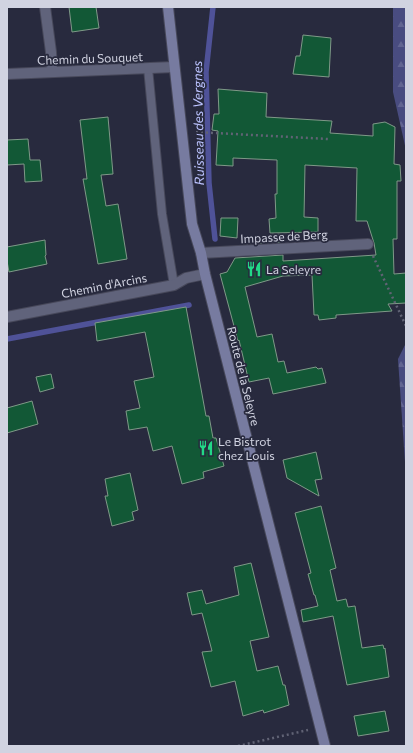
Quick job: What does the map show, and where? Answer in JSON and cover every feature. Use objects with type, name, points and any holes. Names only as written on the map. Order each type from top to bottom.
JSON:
[{"type":"street","points":[[45,7],[52,72]]},
{"type":"street","name":"Route de la Seleyre","points":[[168,7],[192,224],[201,253],[205,274],[325,746]]},
{"type":"street","name":"Chemin du Souquet","points":[[7,74],[174,67]]},
{"type":"street","name":"Impasse de Berg","points":[[201,253],[368,244]]},
{"type":"street","name":"Chemin d'Arcins","points":[[7,317],[174,285],[186,278],[205,274]]},
{"type":"lane","points":[[148,68],[162,214],[174,285]]},
{"type":"path","points":[[181,131],[328,139]]},
{"type":"path","points":[[368,244],[406,326]]},
{"type":"path","points":[[238,746],[321,728]]},
{"type":"green space","points":[[393,7],[406,7],[406,150],[393,92]]},
{"type":"green space","points":[[406,343],[406,477],[398,359]]},
{"type":"building","points":[[69,7],[96,7],[99,28],[72,32]]},
{"type":"building","points":[[303,35],[331,38],[329,77],[293,74],[296,56],[300,56]]},
{"type":"building","points":[[218,89],[267,93],[266,117],[332,121],[330,133],[373,136],[373,124],[385,122],[395,127],[394,164],[400,165],[401,181],[397,181],[397,239],[393,239],[394,274],[406,273],[406,303],[388,304],[392,311],[336,315],[336,318],[319,320],[318,315],[314,315],[312,275],[283,276],[245,287],[257,337],[272,334],[278,362],[284,361],[287,373],[316,367],[318,369],[322,368],[326,383],[273,394],[269,378],[249,382],[239,340],[238,341],[220,274],[227,272],[235,258],[283,255],[283,261],[376,255],[367,221],[356,221],[357,168],[305,165],[304,217],[318,218],[318,232],[270,233],[269,219],[276,218],[275,194],[277,194],[277,160],[233,158],[233,166],[216,165],[218,131],[212,130],[214,114],[219,114]]},
{"type":"building","points":[[108,117],[113,174],[101,175],[106,206],[118,204],[127,259],[98,264],[83,179],[87,179],[80,120]]},
{"type":"building","points":[[28,139],[30,160],[40,160],[42,181],[25,182],[24,164],[7,165],[7,140]]},
{"type":"building","points":[[221,218],[238,218],[237,238],[220,236]]},
{"type":"building","points":[[282,234],[282,242],[243,244],[246,238]]},
{"type":"building","points":[[45,240],[45,256],[47,264],[9,272],[7,247]]},
{"type":"building","points":[[186,307],[206,416],[209,416],[213,438],[216,438],[224,466],[203,472],[204,478],[182,484],[172,446],[153,451],[147,427],[129,430],[126,411],[140,408],[134,381],[154,377],[145,332],[97,341],[95,323]]},
{"type":"building","points":[[51,374],[54,388],[40,392],[36,377]]},
{"type":"building","points":[[32,401],[38,424],[7,433],[7,408]]},
{"type":"building","points":[[316,452],[322,479],[315,480],[319,496],[287,478],[283,460]]},
{"type":"building","points":[[130,473],[138,510],[132,512],[134,520],[112,526],[105,496],[108,496],[105,479]]},
{"type":"building","points":[[321,506],[336,568],[330,570],[337,601],[346,599],[348,607],[355,606],[362,648],[383,645],[384,649],[385,648],[389,677],[347,685],[333,616],[303,622],[301,610],[318,606],[308,574],[311,573],[295,513]]},
{"type":"building","points":[[251,563],[269,637],[250,641],[257,671],[278,666],[283,685],[285,685],[289,705],[264,713],[263,710],[243,716],[235,681],[211,687],[202,652],[212,651],[202,613],[192,615],[187,593],[202,590],[206,604],[239,595],[234,567]]},
{"type":"building","points":[[385,711],[389,731],[358,736],[354,716]]},
{"type":"waterway","name":"Ruisseau des Vergnes","points":[[213,7],[206,72],[209,183],[215,239]]},
{"type":"waterway","name":"Ruisseau des Vergnes","points":[[7,339],[189,305]]},
{"type":"place","name":"La Seleyre","points":[[254,269]]},
{"type":"place","name":"Le Bistrot chez Louis","points":[[206,448]]}]
